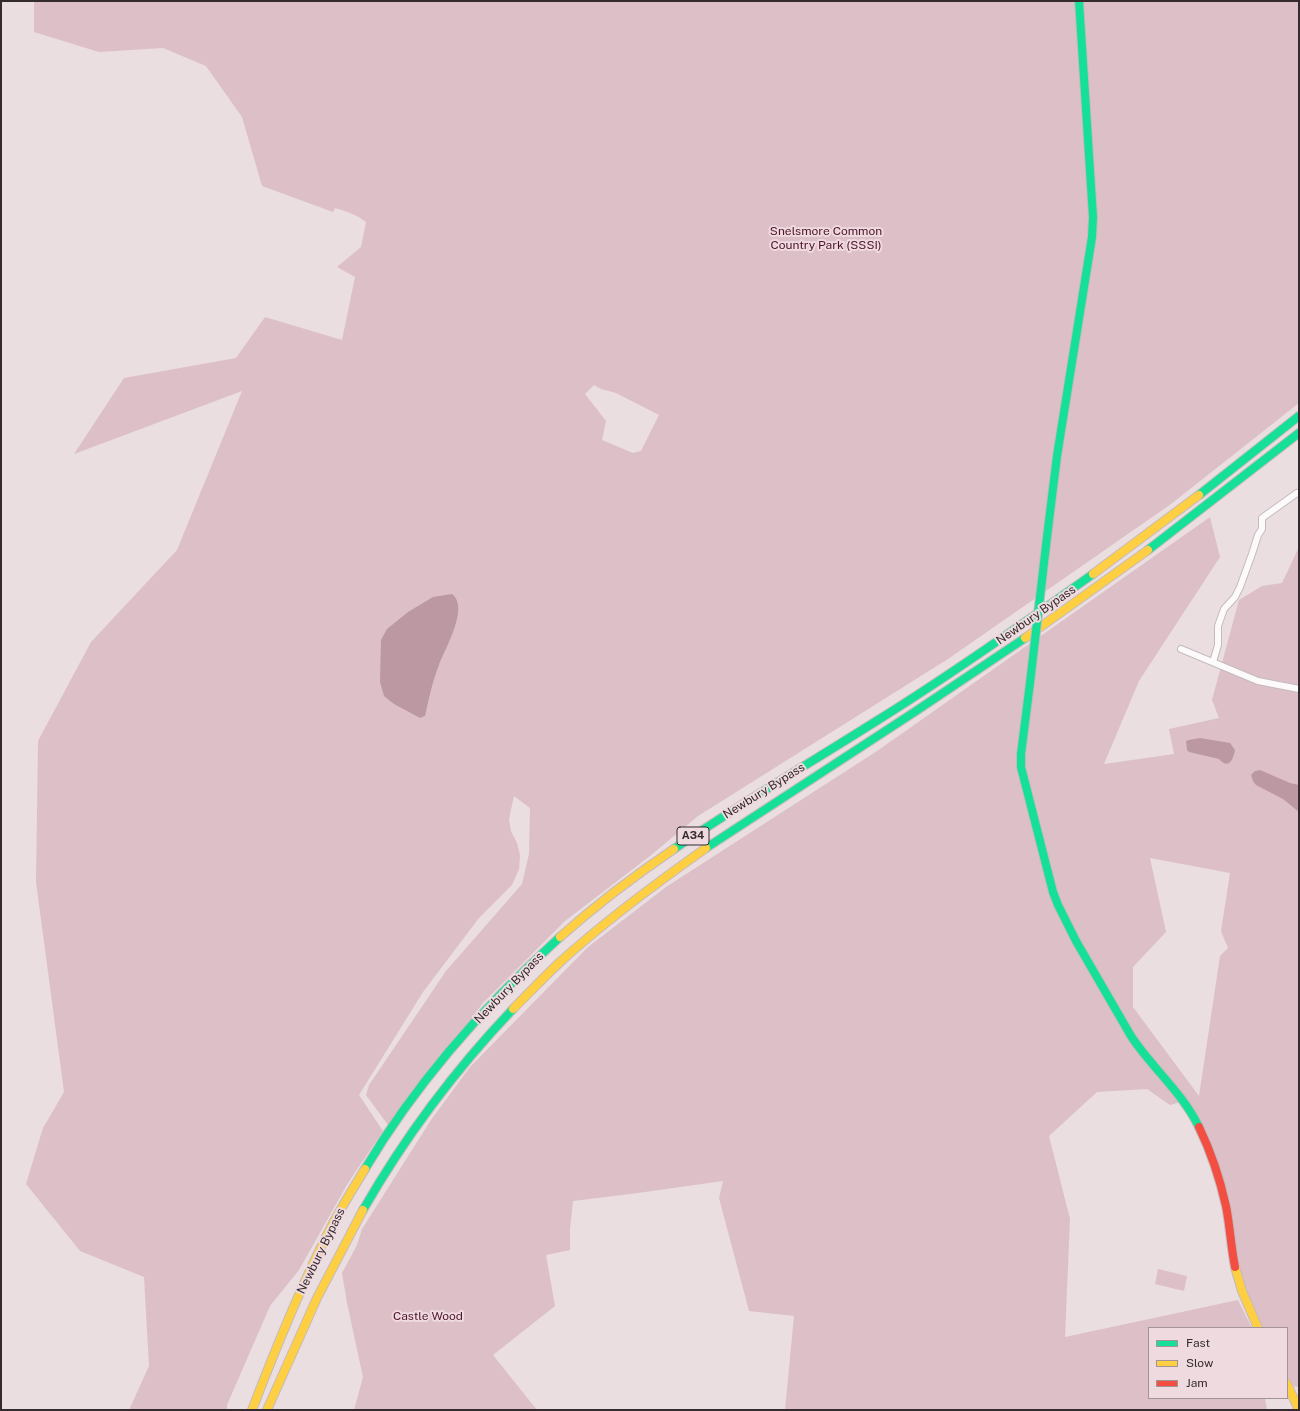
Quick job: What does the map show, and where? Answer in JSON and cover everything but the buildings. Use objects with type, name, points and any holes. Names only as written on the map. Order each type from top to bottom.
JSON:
[{"type":"main road","points":[[1080,1],[1093,217],[1092,237],[1055,474],[1021,754],[1021,767],[1030,807],[1053,892],[1060,909],[1080,948],[1135,1042],[1183,1099],[1202,1132],[1226,1205],[1232,1252],[1239,1283],[1258,1327]]},
{"type":"main road","name":"Newbury Bypass","points":[[252,1410],[304,1284],[342,1208],[369,1164],[423,1086],[476,1022],[520,975],[557,940],[621,886],[673,848],[883,718],[968,662],[1065,595],[1184,508],[1299,416]]},
{"type":"main road","name":"Newbury Bypass","points":[[267,1410],[300,1332],[326,1278],[367,1204],[409,1137],[437,1098],[493,1030],[560,962],[662,878],[757,813],[1009,650],[1154,545],[1299,433]]},
{"type":"main road","points":[[1288,1386],[1299,1410]]},
{"type":"street","points":[[1213,662],[1218,645],[1218,626],[1224,610],[1240,587],[1258,535],[1262,529],[1262,518],[1297,493]]},
{"type":"street","points":[[1181,648],[1258,681],[1299,689]]},
{"type":"green space","name":"Snelsmore Common Country Park (SSSI)","points":[[34,1],[1299,1],[1299,403],[1171,504],[948,659],[698,816],[650,856],[565,921],[483,1003],[388,1125],[366,1095],[369,1085],[446,971],[522,884],[529,854],[530,808],[514,796],[509,819],[511,831],[517,843],[520,855],[519,869],[512,885],[479,918],[423,992],[359,1095],[383,1131],[348,1183],[299,1270],[270,1306],[227,1405],[227,1410],[129,1410],[149,1366],[144,1277],[80,1251],[26,1184],[43,1128],[64,1092],[36,882],[38,741],[91,642],[177,550],[242,391],[74,454],[124,378],[236,358],[265,317],[342,340],[355,277],[337,267],[361,247],[366,222],[343,210],[335,208],[333,212],[262,186],[242,117],[206,66],[163,48],[99,52],[34,32]],"holes":[[[594,385],[601,389],[616,393],[659,415],[641,451],[633,453],[602,440],[606,421],[585,394]]]},
{"type":"green space","name":"Castle Wood","points":[[1210,517],[1220,557],[1139,681],[1104,764],[1174,754],[1169,729],[1219,718],[1212,700],[1239,600],[1262,586],[1282,583],[1299,547],[1299,1387],[1288,1385],[1288,1327],[1260,1327],[1244,1297],[1220,1183],[1184,1101],[1170,1105],[1147,1089],[1097,1092],[1049,1136],[1070,1219],[1065,1337],[1238,1300],[1252,1327],[1148,1327],[1148,1399],[1265,1399],[1267,1410],[785,1410],[794,1316],[749,1311],[719,1198],[723,1181],[573,1201],[570,1229],[570,1250],[546,1255],[555,1306],[493,1355],[537,1410],[354,1410],[363,1377],[342,1273],[357,1245],[362,1229],[431,1120],[470,1067],[588,947],[666,887],[877,751]],"holes":[[[1150,858],[1230,873],[1221,931],[1228,948],[1220,956],[1199,1096],[1133,1007],[1133,967],[1166,932]]]},
{"type":"green space","points":[[1158,1269],[1187,1276],[1184,1291],[1155,1284]]},
{"type":"shaded area","points":[[452,594],[457,600],[457,618],[450,640],[434,678],[425,716],[420,718],[394,704],[384,696],[380,682],[381,640],[387,629],[408,612],[433,597]]},
{"type":"shaded area","points":[[1200,738],[1230,743],[1235,750],[1232,760],[1228,764],[1225,764],[1219,759],[1189,752],[1187,750],[1186,741]]},
{"type":"shaded area","points":[[1260,770],[1290,783],[1299,785],[1299,812],[1283,799],[1256,785],[1251,775],[1255,771]]},
{"type":"traffic: fast","points":[[1047,537],[1057,456],[1092,237],[1093,217],[1079,1]]},
{"type":"traffic: fast","points":[[1199,495],[1299,416]]},
{"type":"traffic: fast","points":[[1148,550],[1299,433]]},
{"type":"traffic: fast","points":[[1030,683],[1047,537]]},
{"type":"traffic: fast","points":[[674,849],[906,703],[1014,630],[1093,574]]},
{"type":"traffic: fast","points":[[706,848],[1025,638]]},
{"type":"traffic: fast","points":[[1030,683],[1021,754],[1021,767],[1053,892],[1076,941],[1131,1036],[1139,1048],[1176,1091],[1199,1127]]},
{"type":"traffic: fast","points":[[365,1169],[407,1106],[454,1046],[505,989],[560,937]]},
{"type":"traffic: fast","points":[[363,1210],[396,1156],[432,1105],[491,1032],[513,1009]]},
{"type":"traffic: slow","points":[[1093,574],[1199,495]]},
{"type":"traffic: slow","points":[[1025,638],[1148,550]]},
{"type":"traffic: slow","points":[[513,1009],[541,980],[594,932],[649,889],[706,848]]},
{"type":"traffic: slow","points":[[560,937],[616,891],[674,849]]},
{"type":"traffic: slow","points":[[252,1410],[307,1276],[350,1193],[365,1169]]},
{"type":"traffic: slow","points":[[267,1410],[317,1298],[363,1210]]},
{"type":"traffic: slow","points":[[1235,1267],[1242,1291],[1258,1327]]},
{"type":"traffic: slow","points":[[1288,1386],[1299,1410]]},
{"type":"traffic: jam","points":[[1199,1127],[1211,1156],[1224,1196],[1235,1267]]}]
